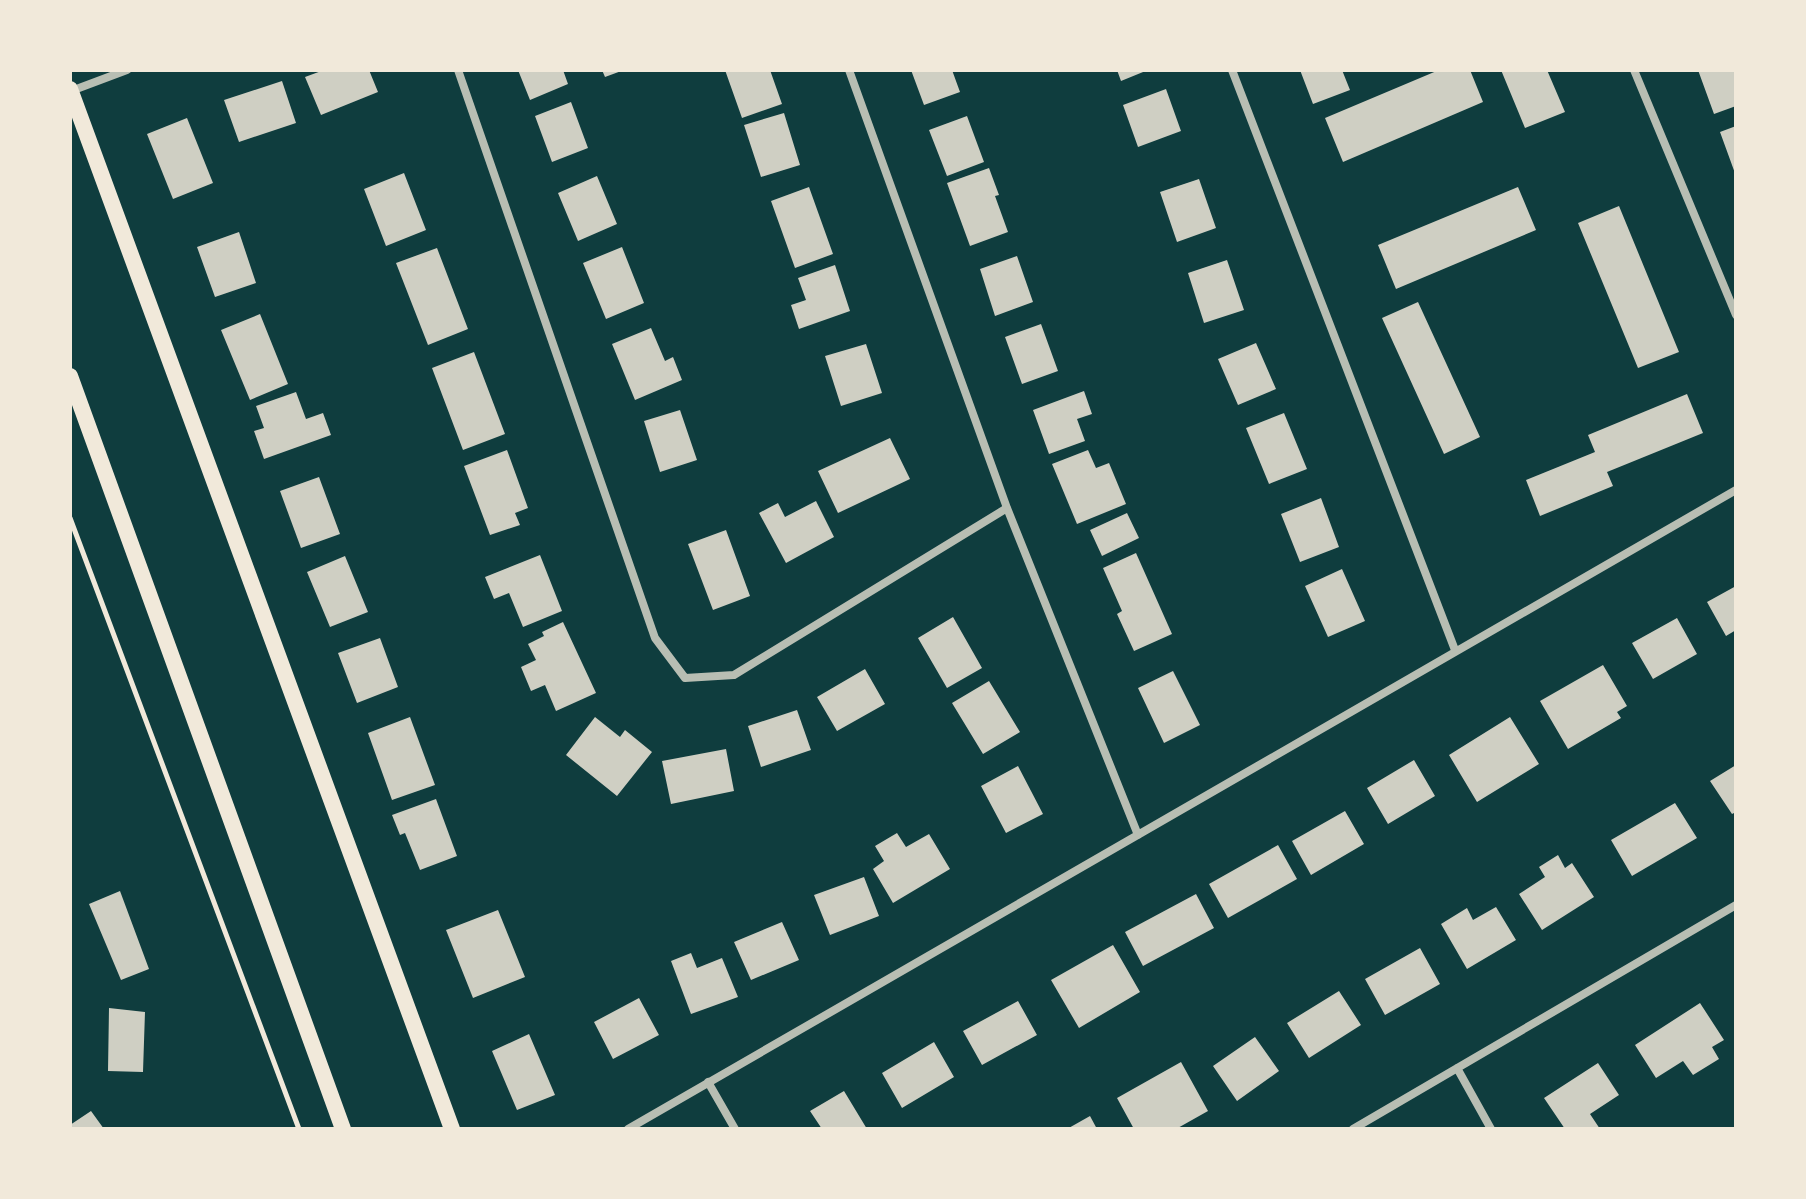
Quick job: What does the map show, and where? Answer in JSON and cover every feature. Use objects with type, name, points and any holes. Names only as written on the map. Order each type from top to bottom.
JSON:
[{"type":"main road","points":[[70,90],[452,1129]]},
{"type":"main road","points":[[70,376],[343,1129]]},
{"type":"street","points":[[70,90],[127,70]]},
{"type":"street","points":[[458,70],[655,638],[685,678],[734,675],[1007,508]]},
{"type":"street","points":[[849,70],[1007,508],[1138,835]]},
{"type":"street","points":[[1232,70],[1455,650]]},
{"type":"street","points":[[1634,70],[1736,315]]},
{"type":"street","points":[[628,1129],[1736,490]]},
{"type":"street","points":[[1353,1129],[1736,905]]},
{"type":"street","points":[[1457,1068],[1491,1129]]},
{"type":"street","points":[[708,1082],[735,1129]]},
{"type":"path","points":[[70,518],[299,1129]]},
{"type":"building","points":[[324,70],[369,70],[378,92],[321,115],[305,77]]},
{"type":"building","points":[[518,70],[563,70],[568,84],[530,100]]},
{"type":"building","points":[[602,70],[624,70],[605,77]]},
{"type":"building","points":[[725,70],[770,70],[782,104],[742,118]]},
{"type":"building","points":[[911,70],[952,70],[960,92],[924,105]]},
{"type":"building","points":[[1117,70],[1148,70],[1121,81]]},
{"type":"building","points":[[1300,70],[1342,70],[1350,90],[1313,104]]},
{"type":"building","points":[[1439,70],[1470,70],[1483,102],[1343,162],[1325,118]]},
{"type":"building","points":[[1501,70],[1547,70],[1565,112],[1525,128]]},
{"type":"building","points":[[1698,70],[1736,70],[1736,106],[1714,114]]},
{"type":"building","points":[[282,81],[296,123],[239,142],[224,100]]},
{"type":"building","points":[[1166,89],[1181,131],[1138,147],[1123,105]]},
{"type":"building","points":[[571,102],[588,148],[552,162],[535,116]]},
{"type":"building","points":[[784,113],[800,165],[761,177],[744,125]]},
{"type":"building","points":[[967,116],[984,162],[947,176],[929,130]]},
{"type":"building","points":[[187,118],[213,183],[173,199],[147,134]]},
{"type":"building","points":[[1736,126],[1736,176],[1720,132]]},
{"type":"building","points":[[989,168],[1008,232],[970,246],[947,183]]},
{"type":"building","points":[[404,173],[426,230],[386,246],[364,189]]},
{"type":"building","points":[[597,176],[617,224],[578,241],[558,193]]},
{"type":"building","points":[[1199,179],[1216,228],[1177,242],[1160,192]]},
{"type":"building","points":[[809,187],[833,254],[795,268],[771,201]]},
{"type":"building","points":[[1518,187],[1536,230],[1396,289],[1378,245]]},
{"type":"building","points":[[1619,206],[1679,352],[1638,368],[1578,223]]},
{"type":"building","points":[[239,232],[256,283],[215,297],[197,247]]},
{"type":"building","points":[[622,247],[644,303],[606,319],[583,263]]},
{"type":"building","points":[[437,248],[468,329],[428,345],[396,263]]},
{"type":"building","points":[[1017,256],[1033,302],[995,316],[980,269]]},
{"type":"building","points":[[1227,260],[1244,310],[1204,323],[1188,273]]},
{"type":"building","points":[[835,265],[850,311],[799,329],[791,305],[806,300],[798,278]]},
{"type":"building","points":[[1418,302],[1480,437],[1444,454],[1382,318]]},
{"type":"building","points":[[260,314],[288,384],[250,400],[221,330]]},
{"type":"building","points":[[1041,324],[1058,371],[1022,384],[1005,337]]},
{"type":"building","points":[[651,328],[665,361],[673,357],[682,380],[635,400],[612,344]]},
{"type":"building","points":[[1256,343],[1276,389],[1238,405],[1218,359]]},
{"type":"building","points":[[866,344],[882,393],[841,406],[825,356]]},
{"type":"building","points":[[474,352],[505,434],[463,450],[432,368]]},
{"type":"building","points":[[1084,391],[1092,414],[1077,419],[1085,441],[1049,454],[1033,410]]},
{"type":"building","points":[[296,392],[306,419],[323,413],[331,435],[264,459],[254,431],[264,428],[256,406]]},
{"type":"building","points":[[1687,394],[1703,433],[1607,472],[1613,486],[1540,516],[1526,480],[1595,452],[1588,435]]},
{"type":"building","points":[[680,410],[697,460],[660,472],[644,421]]},
{"type":"building","points":[[1284,413],[1307,469],[1269,484],[1246,428]]},
{"type":"building","points":[[890,438],[910,479],[838,513],[818,471]]},
{"type":"building","points":[[507,450],[528,508],[515,513],[520,525],[490,535],[464,466]]},
{"type":"building","points":[[1088,450],[1096,468],[1109,463],[1126,504],[1077,524],[1052,464]]},
{"type":"building","points":[[319,477],[340,534],[301,548],[280,491]]},
{"type":"building","points":[[1321,498],[1339,547],[1300,562],[1281,514]]},
{"type":"building","points":[[816,501],[834,537],[786,563],[759,513],[778,503],[785,517]]},
{"type":"building","points":[[1127,513],[1139,538],[1102,556],[1090,530]]},
{"type":"building","points":[[726,530],[750,596],[713,610],[688,544]]},
{"type":"building","points":[[1136,553],[1172,634],[1134,651],[1117,614],[1122,611],[1103,568]]},
{"type":"building","points":[[540,555],[562,611],[523,627],[509,593],[494,599],[485,577]]},
{"type":"building","points":[[345,556],[368,612],[330,627],[307,572]]},
{"type":"building","points":[[1342,569],[1365,621],[1328,637],[1305,586]]},
{"type":"building","points":[[1736,586],[1736,630],[1726,636],[1707,602]]},
{"type":"building","points":[[953,617],[982,668],[947,688],[918,638]]},
{"type":"building","points":[[1677,618],[1697,654],[1653,679],[1632,643]]},
{"type":"building","points":[[563,622],[596,693],[556,711],[545,685],[531,691],[521,667],[536,660],[528,644],[544,636],[542,632]]},
{"type":"building","points":[[380,638],[398,687],[357,703],[338,653]]},
{"type":"building","points":[[1603,665],[1627,706],[1617,712],[1621,718],[1568,749],[1540,701]]},
{"type":"building","points":[[865,669],[885,704],[837,731],[817,697]]},
{"type":"building","points":[[1173,671],[1200,725],[1164,743],[1138,688]]},
{"type":"building","points":[[989,681],[1020,732],[983,754],[952,703]]},
{"type":"building","points":[[797,710],[811,750],[761,767],[748,726]]},
{"type":"building","points":[[410,717],[435,785],[392,800],[368,733]]},
{"type":"building","points":[[595,717],[620,737],[625,730],[652,752],[617,796],[566,755]]},
{"type":"building","points":[[1510,717],[1539,764],[1477,802],[1449,755]]},
{"type":"building","points":[[726,749],[734,791],[671,804],[662,761]]},
{"type":"building","points":[[1414,760],[1435,796],[1388,824],[1367,788]]},
{"type":"building","points":[[1736,765],[1736,812],[1732,814],[1710,781]]},
{"type":"building","points":[[1018,766],[1043,814],[1006,833],[981,786]]},
{"type":"building","points":[[436,799],[457,856],[420,870],[405,833],[400,835],[392,815]]},
{"type":"building","points":[[1675,803],[1697,838],[1632,876],[1611,840]]},
{"type":"building","points":[[1345,811],[1364,844],[1311,875],[1292,841]]},
{"type":"building","points":[[897,833],[906,847],[929,834],[950,869],[893,903],[873,869],[884,861],[875,846]]},
{"type":"building","points":[[1278,845],[1297,879],[1228,918],[1209,884]]},
{"type":"building","points":[[1558,855],[1565,868],[1572,863],[1594,897],[1542,930],[1519,894],[1545,877],[1539,867]]},
{"type":"building","points":[[864,877],[879,916],[830,935],[814,895]]},
{"type":"building","points":[[120,891],[149,969],[121,980],[89,904]]},
{"type":"building","points":[[1196,894],[1214,928],[1143,966],[1125,932]]},
{"type":"building","points":[[1496,907],[1516,940],[1467,969],[1441,924],[1467,908],[1473,920]]},
{"type":"building","points":[[498,910],[525,977],[473,998],[446,930]]},
{"type":"building","points":[[782,922],[799,960],[751,980],[734,942]]},
{"type":"building","points":[[1113,945],[1140,992],[1079,1028],[1051,980]]},
{"type":"building","points":[[1420,948],[1440,984],[1385,1015],[1365,979]]},
{"type":"building","points":[[691,953],[697,968],[722,958],[738,997],[691,1014],[671,961]]},
{"type":"building","points":[[1339,991],[1361,1025],[1309,1058],[1287,1023]]},
{"type":"building","points":[[639,998],[659,1035],[613,1059],[594,1022]]},
{"type":"building","points":[[1018,1001],[1037,1035],[982,1065],[963,1031]]},
{"type":"building","points":[[1700,1003],[1724,1040],[1712,1047],[1719,1059],[1693,1075],[1683,1061],[1656,1078],[1635,1045]]},
{"type":"building","points":[[109,1008],[145,1012],[143,1072],[108,1071]]},
{"type":"building","points":[[529,1034],[555,1095],[517,1110],[492,1051]]},
{"type":"building","points":[[1255,1037],[1279,1071],[1237,1101],[1213,1066]]},
{"type":"building","points":[[934,1042],[954,1077],[902,1108],[882,1073]]},
{"type":"building","points":[[1181,1062],[1208,1111],[1176,1129],[1134,1129],[1117,1098]]},
{"type":"building","points":[[1598,1063],[1619,1095],[1590,1114],[1600,1129],[1565,1129],[1544,1098]]},
{"type":"building","points":[[844,1091],[867,1129],[822,1129],[810,1111]]},
{"type":"building","points":[[91,1111],[104,1129],[70,1129],[70,1125]]},
{"type":"building","points":[[1090,1116],[1097,1129],[1067,1129]]}]
